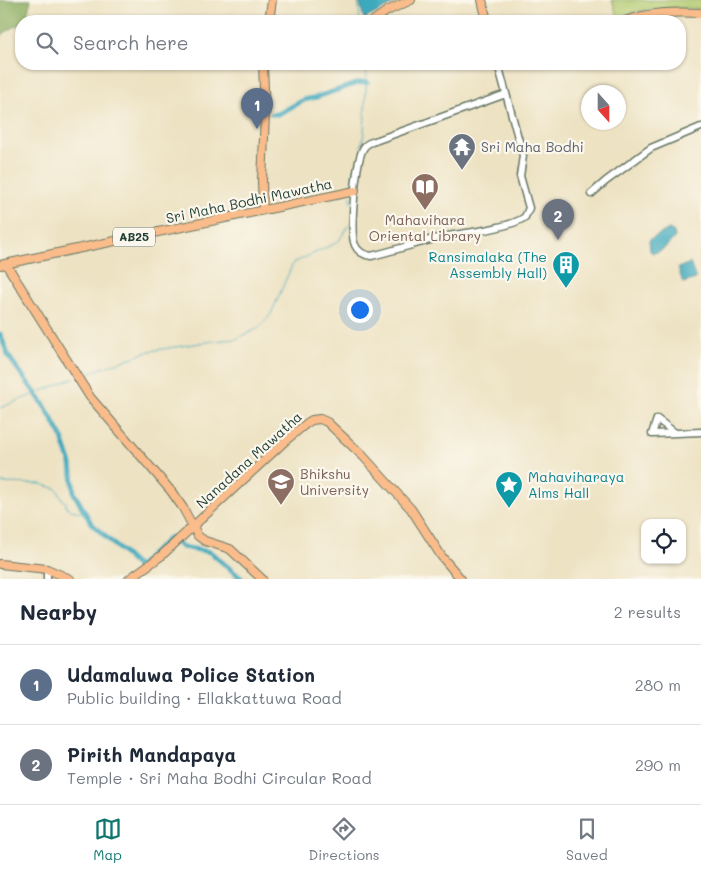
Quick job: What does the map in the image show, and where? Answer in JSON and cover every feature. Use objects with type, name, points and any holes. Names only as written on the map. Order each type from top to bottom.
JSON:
[{"type":"main road","points":[[269,15],[272,0]]},
{"type":"main road","points":[[381,15],[411,0]]},
{"type":"main road","points":[[482,0],[485,15]]},
{"type":"main road","points":[[646,15],[659,13],[701,13]]},
{"type":"main road","points":[[263,70],[265,115],[262,180],[263,210]]},
{"type":"main road","name":"Sri Maha Bodhi Mawatha","points":[[3,264],[355,191]]},
{"type":"main road","points":[[3,264],[80,382],[106,417],[171,491],[183,508],[189,530],[201,539],[230,549],[262,579]]},
{"type":"main road","name":"Nanadana Mawatha","points":[[189,530],[285,441],[307,423],[320,419],[327,422],[363,456],[412,509],[442,557],[461,579]]},
{"type":"main road","points":[[129,579],[152,563],[189,530]]},
{"type":"main road","points":[[0,564],[47,569],[70,579]]},
{"type":"street","points":[[499,70],[523,156],[520,176],[529,208],[527,214],[522,219],[484,230],[436,238],[370,256],[357,249],[353,240],[355,191],[360,157],[367,144],[506,97]]},
{"type":"street","points":[[591,194],[651,148],[701,127]]},
{"type":"street","points":[[674,432],[701,432]]},
{"type":"street","points":[[47,569],[47,579]]},
{"type":"green space","points":[[0,0],[31,0],[27,15],[15,15],[15,27],[4,33],[0,38]]},
{"type":"green space","points":[[612,0],[701,0],[701,9],[670,8],[617,15]]},
{"type":"water","points":[[359,0],[402,0],[372,15],[363,15]]},
{"type":"water","points":[[669,229],[674,232],[675,237],[660,251],[653,253],[650,251],[649,240]]},
{"type":"water","points":[[690,263],[696,279],[683,283],[678,268]]},
{"type":"waterway","points":[[358,0],[359,15]]},
{"type":"waterway","points":[[361,147],[364,134],[367,70]]},
{"type":"waterway","points":[[272,114],[278,114],[304,100],[358,83],[367,82]]},
{"type":"waterway","points":[[351,188],[355,168]]},
{"type":"waterway","points":[[351,195],[351,203]]},
{"type":"waterway","points":[[80,376],[150,351],[236,339],[259,328],[271,314],[293,263],[338,242],[349,225]]},
{"type":"waterway","points":[[0,334],[9,357],[44,405],[61,435],[71,464],[74,493],[91,523],[138,567],[170,537],[182,547],[210,552],[242,579]]},
{"type":"waterway","points":[[0,408],[74,378]]},
{"type":"waterway","points":[[0,483],[41,484],[57,489],[62,499],[66,502],[66,507],[85,513]]},
{"type":"place","name":"Udamaluwa Police Station","points":[[257,129]]},
{"type":"place","name":"Sri Maha Bodhi","points":[[462,171]]},
{"type":"place","name":"Mahavihara Oriental Library","points":[[425,211]]},
{"type":"place","name":"Pirith Mandapaya","points":[[558,240]]},
{"type":"place","name":"Ransimalaka (The Assembly Hall)","points":[[566,289]]},
{"type":"place","name":"Bhikshu University","points":[[281,506]]},
{"type":"place","name":"Mahaviharaya Alms Hall","points":[[509,509]]}]
